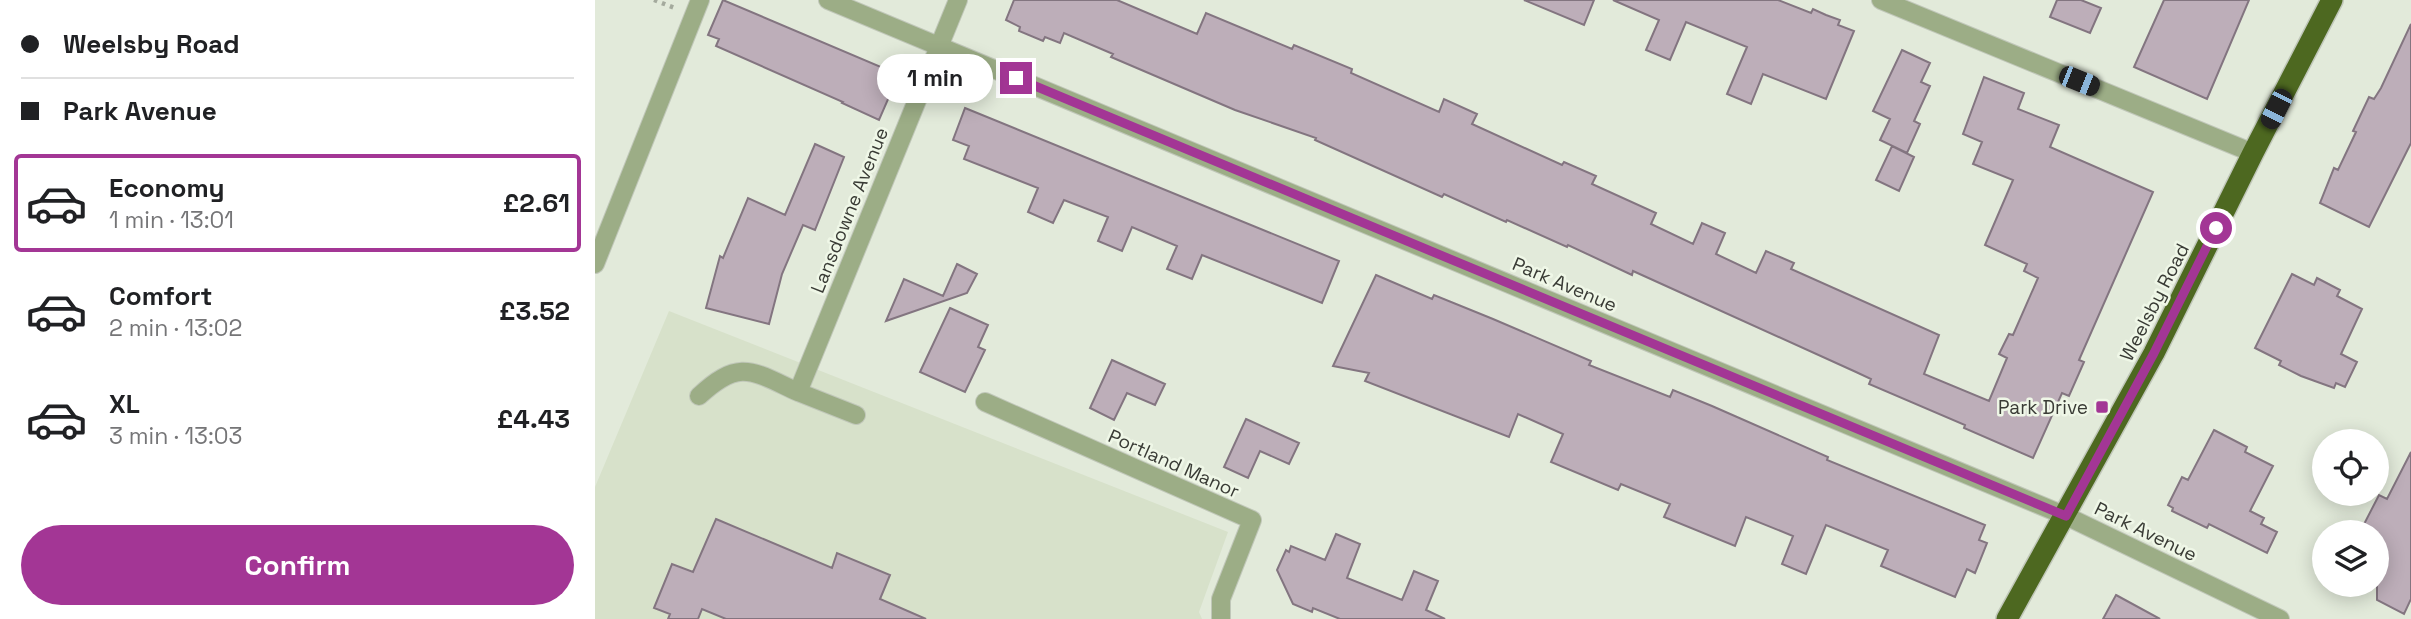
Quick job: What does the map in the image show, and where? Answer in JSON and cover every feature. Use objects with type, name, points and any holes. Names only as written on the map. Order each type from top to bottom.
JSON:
[{"type":"highway","name":"Weelsby Road","points":[[2007,619],[2154,353],[2332,0]]},
{"type":"street","points":[[595,264],[700,0]]},
{"type":"street","name":"Park Avenue","points":[[828,0],[2066,516],[2280,619]]},
{"type":"street","name":"Lansdowne Avenue","points":[[798,392],[958,0]]},
{"type":"street","points":[[1881,0],[2253,153]]},
{"type":"street","points":[[699,396],[719,378],[741,371],[757,373],[856,415]]},
{"type":"street","name":"Portland Manor","points":[[985,402],[1251,520],[1221,599],[1221,619]]},
{"type":"path","points":[[654,0],[674,9],[684,0]]},
{"type":"shaded area","points":[[669,311],[1228,532],[1199,612],[1202,619],[595,619],[595,487]]},
{"type":"building","points":[[723,0],[888,70],[882,86],[892,90],[879,120],[716,46],[719,39],[708,35]]},
{"type":"building","points":[[1014,0],[1117,0],[1197,34],[1206,13],[1292,49],[1294,45],[1352,69],[1351,73],[1439,112],[1444,99],[1477,114],[1472,124],[1562,165],[1564,162],[1596,176],[1592,184],[1656,213],[1651,224],[1693,244],[1702,223],[1725,233],[1716,254],[1756,273],[1766,251],[1794,263],[1791,269],[1939,335],[1924,374],[1989,401],[2007,358],[1999,354],[2009,334],[2013,335],[2038,278],[2024,271],[2027,264],[1985,245],[2013,180],[1973,164],[1982,142],[1963,134],[1984,77],[2024,93],[2018,109],[2059,125],[2050,147],[2153,192],[2079,360],[2084,362],[2069,396],[2062,393],[2033,458],[1964,428],[1965,425],[1869,384],[1871,379],[1633,271],[1632,275],[1568,245],[1567,247],[1507,220],[1506,222],[1444,194],[1442,197],[1315,140],[1316,138],[1235,110],[1111,57],[1113,54],[1064,33],[1060,43],[1045,37],[1043,41],[1019,31],[1020,27],[1006,20]]},
{"type":"building","points":[[1524,0],[1594,0],[1584,25]]},
{"type":"building","points":[[1613,0],[1778,0],[1811,13],[1813,9],[1840,20],[1838,25],[1854,31],[1826,99],[1763,74],[1751,104],[1727,94],[1747,47],[1686,22],[1670,60],[1646,50],[1659,20]]},
{"type":"building","points":[[2057,0],[2081,0],[2101,8],[2090,33],[2050,17]]},
{"type":"building","points":[[2164,0],[2249,0],[2207,99],[2134,67]]},
{"type":"building","points":[[2411,24],[2411,143],[2369,227],[2320,203],[2334,168],[2338,170],[2356,132],[2353,131],[2369,97],[2374,99],[2381,88]]},
{"type":"building","points":[[1902,50],[1930,63],[1921,82],[1930,86],[1914,121],[1920,124],[1907,153],[1880,140],[1890,119],[1873,111]]},
{"type":"building","points":[[965,108],[1339,261],[1322,303],[1202,255],[1192,279],[1167,269],[1177,246],[1132,227],[1122,251],[1098,241],[1108,217],[1064,200],[1053,223],[1028,212],[1038,188],[964,159],[969,146],[953,140]]},
{"type":"building","points":[[815,144],[844,157],[815,230],[803,225],[782,274],[769,324],[706,308],[720,256],[723,258],[748,198],[785,215]]},
{"type":"building","points":[[1892,146],[1914,157],[1899,191],[1876,180]]},
{"type":"building","points":[[957,264],[977,274],[967,293],[886,321],[904,279],[943,296]]},
{"type":"building","points":[[2292,274],[2314,285],[2317,278],[2340,290],[2337,296],[2362,309],[2341,354],[2357,362],[2345,387],[2336,383],[2334,388],[2301,376],[2279,365],[2281,361],[2255,348]]},
{"type":"building","points":[[1376,275],[1432,299],[1434,295],[1493,319],[1591,361],[1589,365],[1670,397],[1673,390],[1712,406],[1828,457],[1827,460],[1985,525],[1979,540],[1987,543],[1975,573],[1967,569],[1955,597],[1881,566],[1888,550],[1826,525],[1806,574],[1782,564],[1793,536],[1746,517],[1735,546],[1664,517],[1670,504],[1621,484],[1618,490],[1551,462],[1563,434],[1518,414],[1509,437],[1365,381],[1369,373],[1333,366]]},
{"type":"building","points":[[950,308],[988,325],[978,347],[985,350],[965,392],[920,372]]},
{"type":"building","points":[[1112,360],[1165,384],[1155,405],[1127,393],[1114,420],[1090,408]]},
{"type":"building","points":[[1246,419],[1299,443],[1289,464],[1260,451],[1248,478],[1224,467]]},
{"type":"building","points":[[2214,430],[2247,447],[2245,452],[2273,466],[2250,511],[2264,518],[2261,524],[2277,532],[2267,553],[2209,524],[2207,528],[2172,511],[2173,508],[2168,505],[2182,477],[2188,480]]},
{"type":"building","points":[[2411,452],[2411,599],[2404,614],[2377,600],[2377,597],[2389,597],[2389,520],[2366,520],[2373,506],[2389,506],[2389,495]]},
{"type":"building","points":[[716,519],[832,568],[837,553],[890,575],[880,599],[926,619],[726,619],[702,609],[698,619],[668,619],[670,614],[654,608],[672,564],[693,572]]},
{"type":"building","points":[[1336,534],[1360,544],[1347,578],[1402,600],[1414,571],[1438,581],[1426,610],[1445,619],[1340,619],[1313,608],[1312,612],[1293,604],[1277,570],[1286,550],[1289,552],[1291,546],[1325,560]]},
{"type":"building","points":[[2116,595],[2160,619],[2103,619]]},
{"type":"place","name":"Park Drive","points":[[2102,407]]},
{"type":"route","points":[[1016,78],[2066,516],[2154,353],[2216,228]]}]
